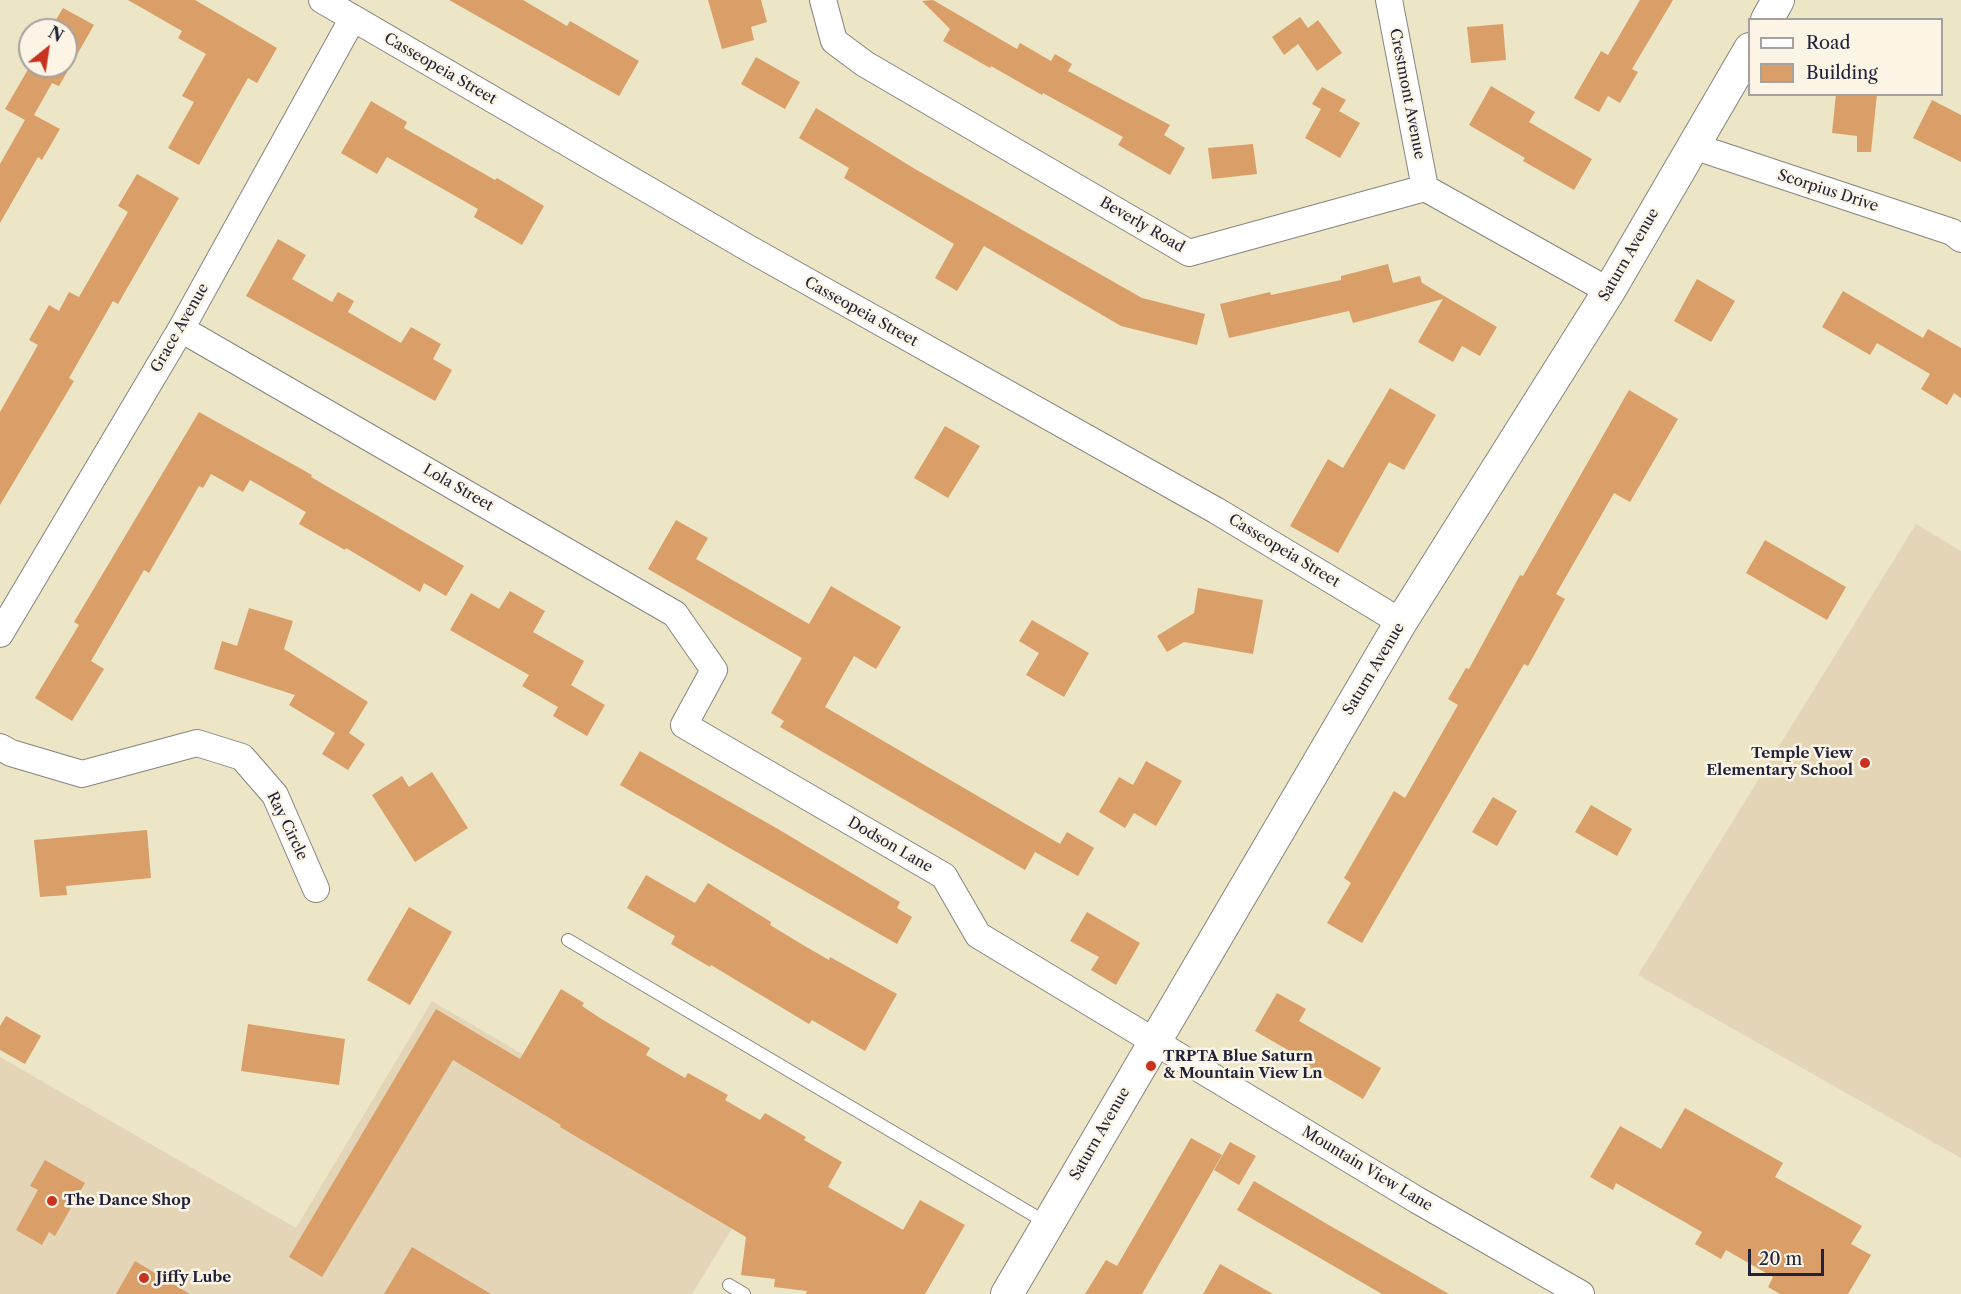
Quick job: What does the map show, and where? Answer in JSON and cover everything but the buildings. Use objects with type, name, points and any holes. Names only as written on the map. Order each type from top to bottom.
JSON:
[{"type":"street","name":"Casseopeia Street","points":[[322,0],[738,242],[1217,511],[1401,621]]},
{"type":"street","name":"Beverly Road","points":[[823,0],[834,41],[865,64],[1189,253],[1425,188]]},
{"type":"street","name":"Crestmont Avenue","points":[[1389,0],[1425,188]]},
{"type":"street","points":[[1768,18],[1778,0]]},
{"type":"street","name":"Grace Avenue","points":[[0,634],[181,328],[353,18]]},
{"type":"street","name":"Saturn Avenue","points":[[1007,1294],[1401,621],[1609,291],[1748,51]]},
{"type":"street","name":"Scorpius Drive","points":[[1693,146],[1952,232],[1961,239]]},
{"type":"street","points":[[1425,188],[1609,291]]},
{"type":"street","name":"Lola Street","points":[[181,328],[675,614],[714,670]]},
{"type":"street","name":"Dodson Lane","points":[[714,670],[684,726],[944,876],[978,935],[1154,1042]]},
{"type":"street","name":"Ray Circle","points":[[0,747],[11,753],[82,774],[197,743],[242,757],[275,795],[316,889]]},
{"type":"street","name":"Mountain View Lane","points":[[1154,1042],[1417,1200],[1581,1294]]},
{"type":"lane","points":[[568,940],[1048,1223]]},
{"type":"lane","points":[[729,1285],[744,1294]]},
{"type":"shaded area","name":"Temple View Elementary School","points":[[1916,524],[1961,551],[1961,1158],[1638,975]]},
{"type":"shaded area","points":[[432,1001],[755,1191],[692,1294],[0,1294],[0,1057],[296,1228]]},
{"type":"place","name":"Temple View Elementary School","points":[[1865,763]]},
{"type":"place","name":"TRPTA Blue Saturn & Mountain View Ln","points":[[1151,1066]]},
{"type":"place","name":"The Dance Shop","points":[[52,1201]]},
{"type":"place","name":"Jiffy Lube","points":[[144,1278]]}]
